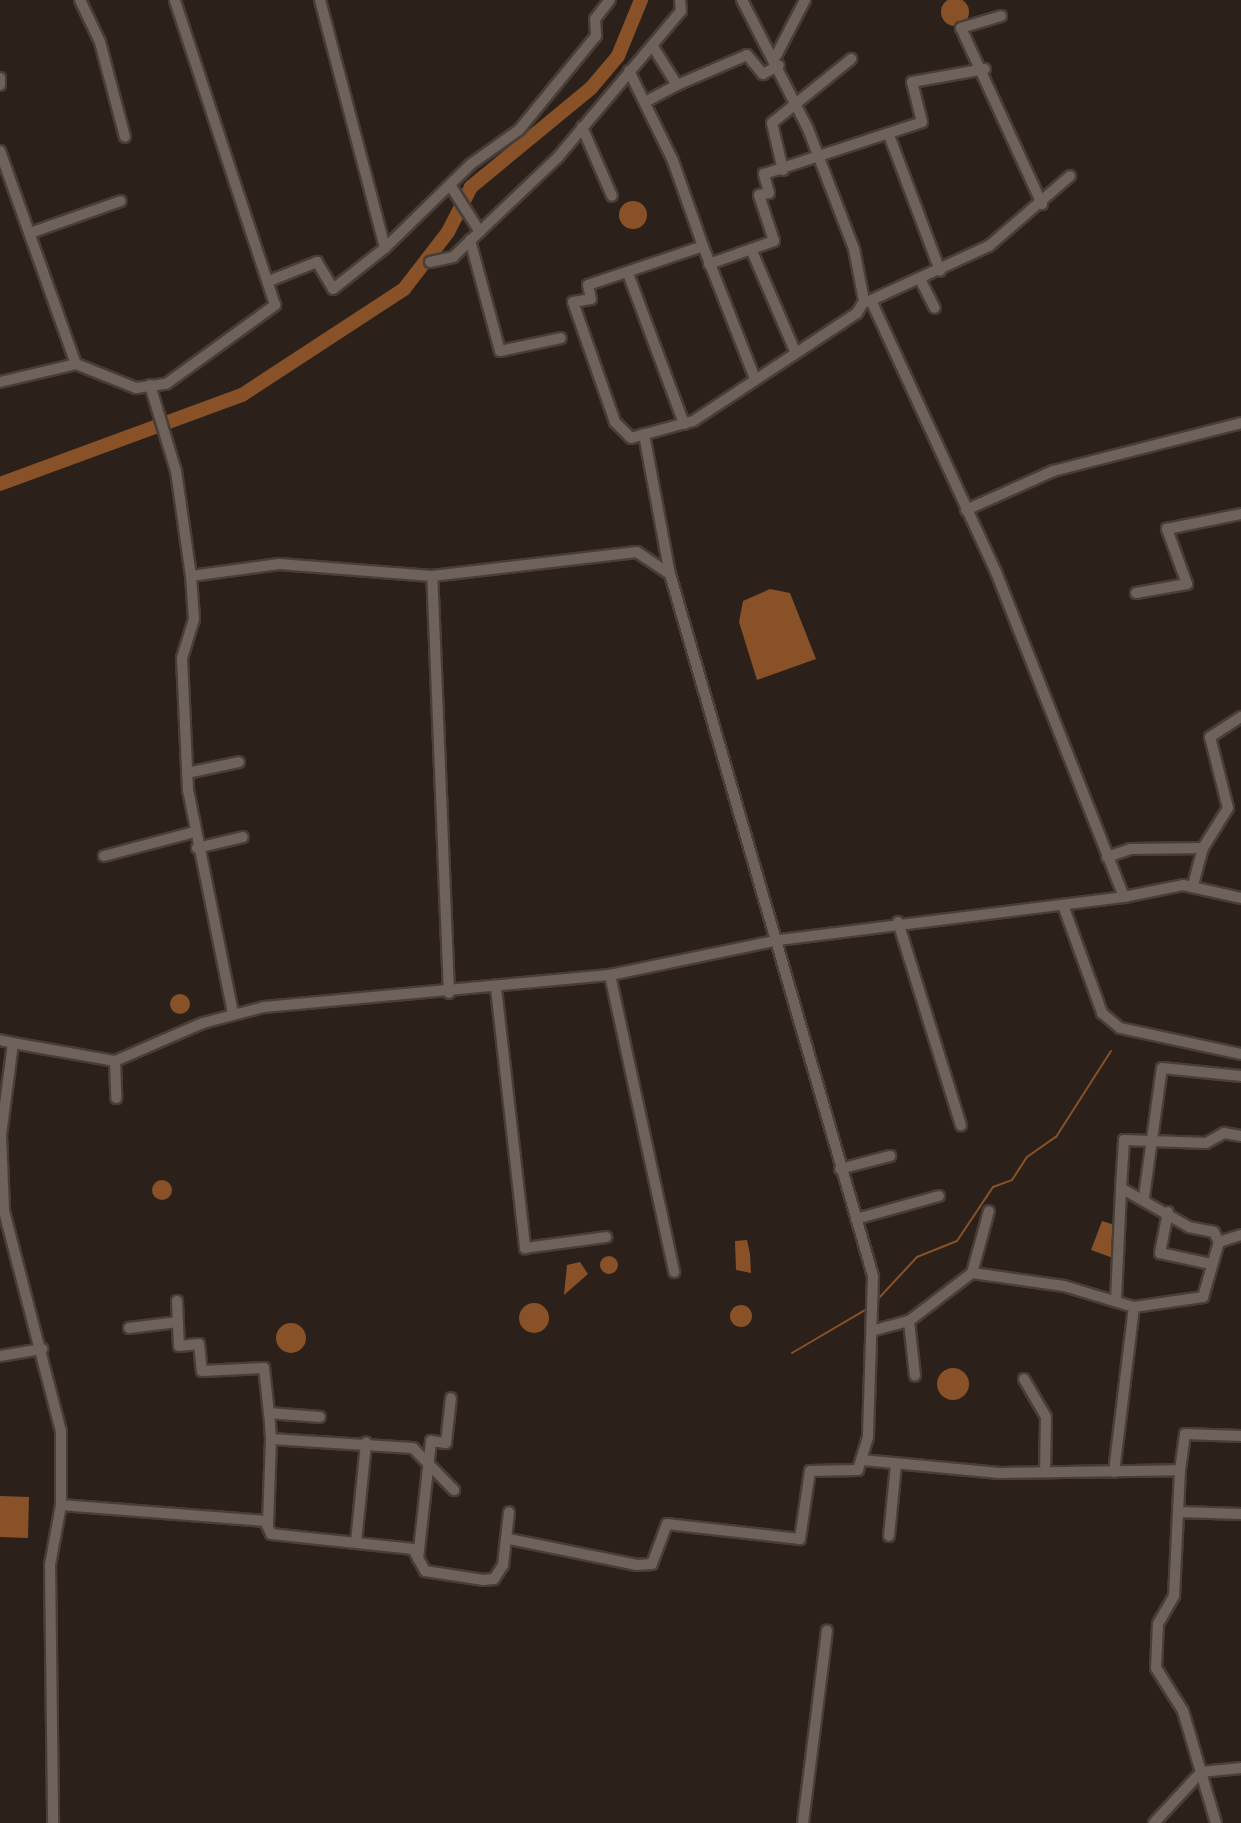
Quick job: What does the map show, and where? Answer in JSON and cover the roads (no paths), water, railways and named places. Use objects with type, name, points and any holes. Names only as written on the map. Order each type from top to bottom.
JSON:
[{"type":"street","points":[[80,0],[100,42],[125,137]]},
{"type":"street","points":[[0,382],[76,364],[136,388],[166,384],[264,317],[275,305],[175,0]]},
{"type":"street","points":[[320,0],[385,248]]},
{"type":"street","points":[[269,281],[317,262],[333,289],[385,248],[548,98],[596,36],[595,19],[610,0]]},
{"type":"street","points":[[430,262],[453,257],[582,127],[681,11],[680,0]]},
{"type":"street","points":[[742,0],[778,61],[854,249],[868,302],[893,336],[1124,897]]},
{"type":"street","points":[[645,102],[747,55],[763,74],[778,61],[805,0]]},
{"type":"street","points":[[1001,16],[961,28],[985,69],[1042,204]]},
{"type":"street","points":[[652,45],[677,85]]},
{"type":"street","points":[[783,170],[772,123],[851,59]]},
{"type":"street","points":[[709,264],[774,241],[759,195],[769,193],[764,174],[819,160],[922,122],[912,82],[985,69]]},
{"type":"street","points":[[629,71],[645,102],[755,379]]},
{"type":"street","points":[[0,78],[0,85]]},
{"type":"street","points":[[582,127],[612,196]]},
{"type":"street","points":[[889,135],[940,271]]},
{"type":"street","points":[[0,151],[76,364]]},
{"type":"street","points":[[703,246],[629,276],[588,285],[591,299],[573,302],[615,422],[631,438],[684,424],[868,302],[921,281],[989,246],[1042,204],[1070,176]]},
{"type":"street","points":[[452,188],[480,232]]},
{"type":"street","points":[[30,233],[121,201]]},
{"type":"street","points":[[470,240],[500,351],[561,338]]},
{"type":"street","points":[[751,249],[795,351]]},
{"type":"street","points":[[629,276],[684,424]]},
{"type":"street","points":[[921,281],[935,308]]},
{"type":"street","points":[[150,385],[165,431],[191,576],[194,619],[182,658],[187,773],[197,848],[233,1013]]},
{"type":"street","points":[[966,510],[1053,471],[1241,423]]},
{"type":"street","points":[[509,1539],[637,1565],[652,1564],[667,1524],[800,1539],[810,1471],[858,1470],[862,1460],[875,1330],[874,1299],[856,1219],[779,940],[670,574],[644,434]]},
{"type":"street","points":[[1136,593],[1187,584],[1167,529],[1241,514]]},
{"type":"street","points":[[191,576],[279,564],[432,576],[637,552],[670,574]]},
{"type":"street","points":[[432,576],[449,993]]},
{"type":"street","points":[[1193,885],[1203,848],[1228,808],[1210,737],[1241,717]]},
{"type":"street","points":[[187,773],[239,762]]},
{"type":"street","points":[[104,856],[194,832]]},
{"type":"street","points":[[197,848],[243,837]]},
{"type":"street","points":[[1107,857],[1203,848]]},
{"type":"street","points":[[0,1040],[115,1061],[233,1013],[610,975],[779,940],[898,922],[1124,897],[1193,885],[1241,898]]},
{"type":"street","points":[[1063,905],[1102,1013],[1120,1028],[1241,1054]]},
{"type":"street","points":[[898,922],[961,1125]]},
{"type":"street","points":[[610,975],[674,1272]]},
{"type":"street","points":[[496,988],[525,1248],[606,1237]]},
{"type":"street","points":[[13,1043],[1,1135],[4,1211],[61,1431],[61,1505],[50,1565],[53,1823]]},
{"type":"street","points":[[115,1061],[116,1098]]},
{"type":"street","points":[[1144,1197],[1162,1068],[1241,1076]]},
{"type":"street","points":[[1116,1300],[1124,1140],[1152,1143],[1241,1136]]},
{"type":"street","points":[[840,1169],[890,1156]]},
{"type":"street","points":[[972,1273],[1116,1300],[1134,1307],[1203,1297],[1219,1242],[1214,1232],[1121,1188]]},
{"type":"street","points":[[856,1219],[939,1196]]},
{"type":"street","points":[[875,1330],[909,1321],[972,1273],[989,1211]]},
{"type":"street","points":[[1168,1212],[1160,1253],[1211,1264]]},
{"type":"street","points":[[1219,1242],[1241,1238]]},
{"type":"street","points":[[177,1301],[179,1346],[199,1344],[202,1371],[264,1368],[271,1439],[268,1527]]},
{"type":"street","points":[[1114,1472],[1134,1307]]},
{"type":"street","points":[[909,1321],[915,1376]]},
{"type":"street","points":[[129,1328],[178,1322]]},
{"type":"street","points":[[0,1356],[42,1349]]},
{"type":"street","points":[[1024,1379],[1046,1417],[1045,1472]]},
{"type":"street","points":[[418,1561],[431,1441],[446,1443],[451,1398]]},
{"type":"street","points":[[269,1413],[320,1417]]},
{"type":"street","points":[[1216,1823],[1183,1711],[1156,1668],[1158,1624],[1174,1596],[1180,1470],[1185,1434],[1241,1436]]},
{"type":"street","points":[[271,1439],[413,1448],[454,1490]]},
{"type":"street","points":[[356,1542],[366,1443]]},
{"type":"street","points":[[862,1460],[1045,1472],[1180,1470]]},
{"type":"street","points":[[889,1536],[896,1464]]},
{"type":"street","points":[[61,1505],[261,1520],[271,1534],[413,1549],[425,1571],[494,1579],[509,1539],[509,1512]]},
{"type":"street","points":[[1179,1512],[1241,1514]]},
{"type":"street","points":[[803,1823],[827,1630]]},
{"type":"street","points":[[1154,1823],[1201,1772],[1241,1768]]},
{"type":"waterway","points":[[0,484],[242,395],[404,289],[448,232],[471,187],[591,88],[618,56],[641,0]]},
{"type":"waterway","points":[[878,1299],[917,1257],[957,1241],[993,1187],[1012,1180],[1027,1157],[1056,1137],[1111,1051]]},
{"type":"waterway","points":[[792,1353],[867,1309]]}]
